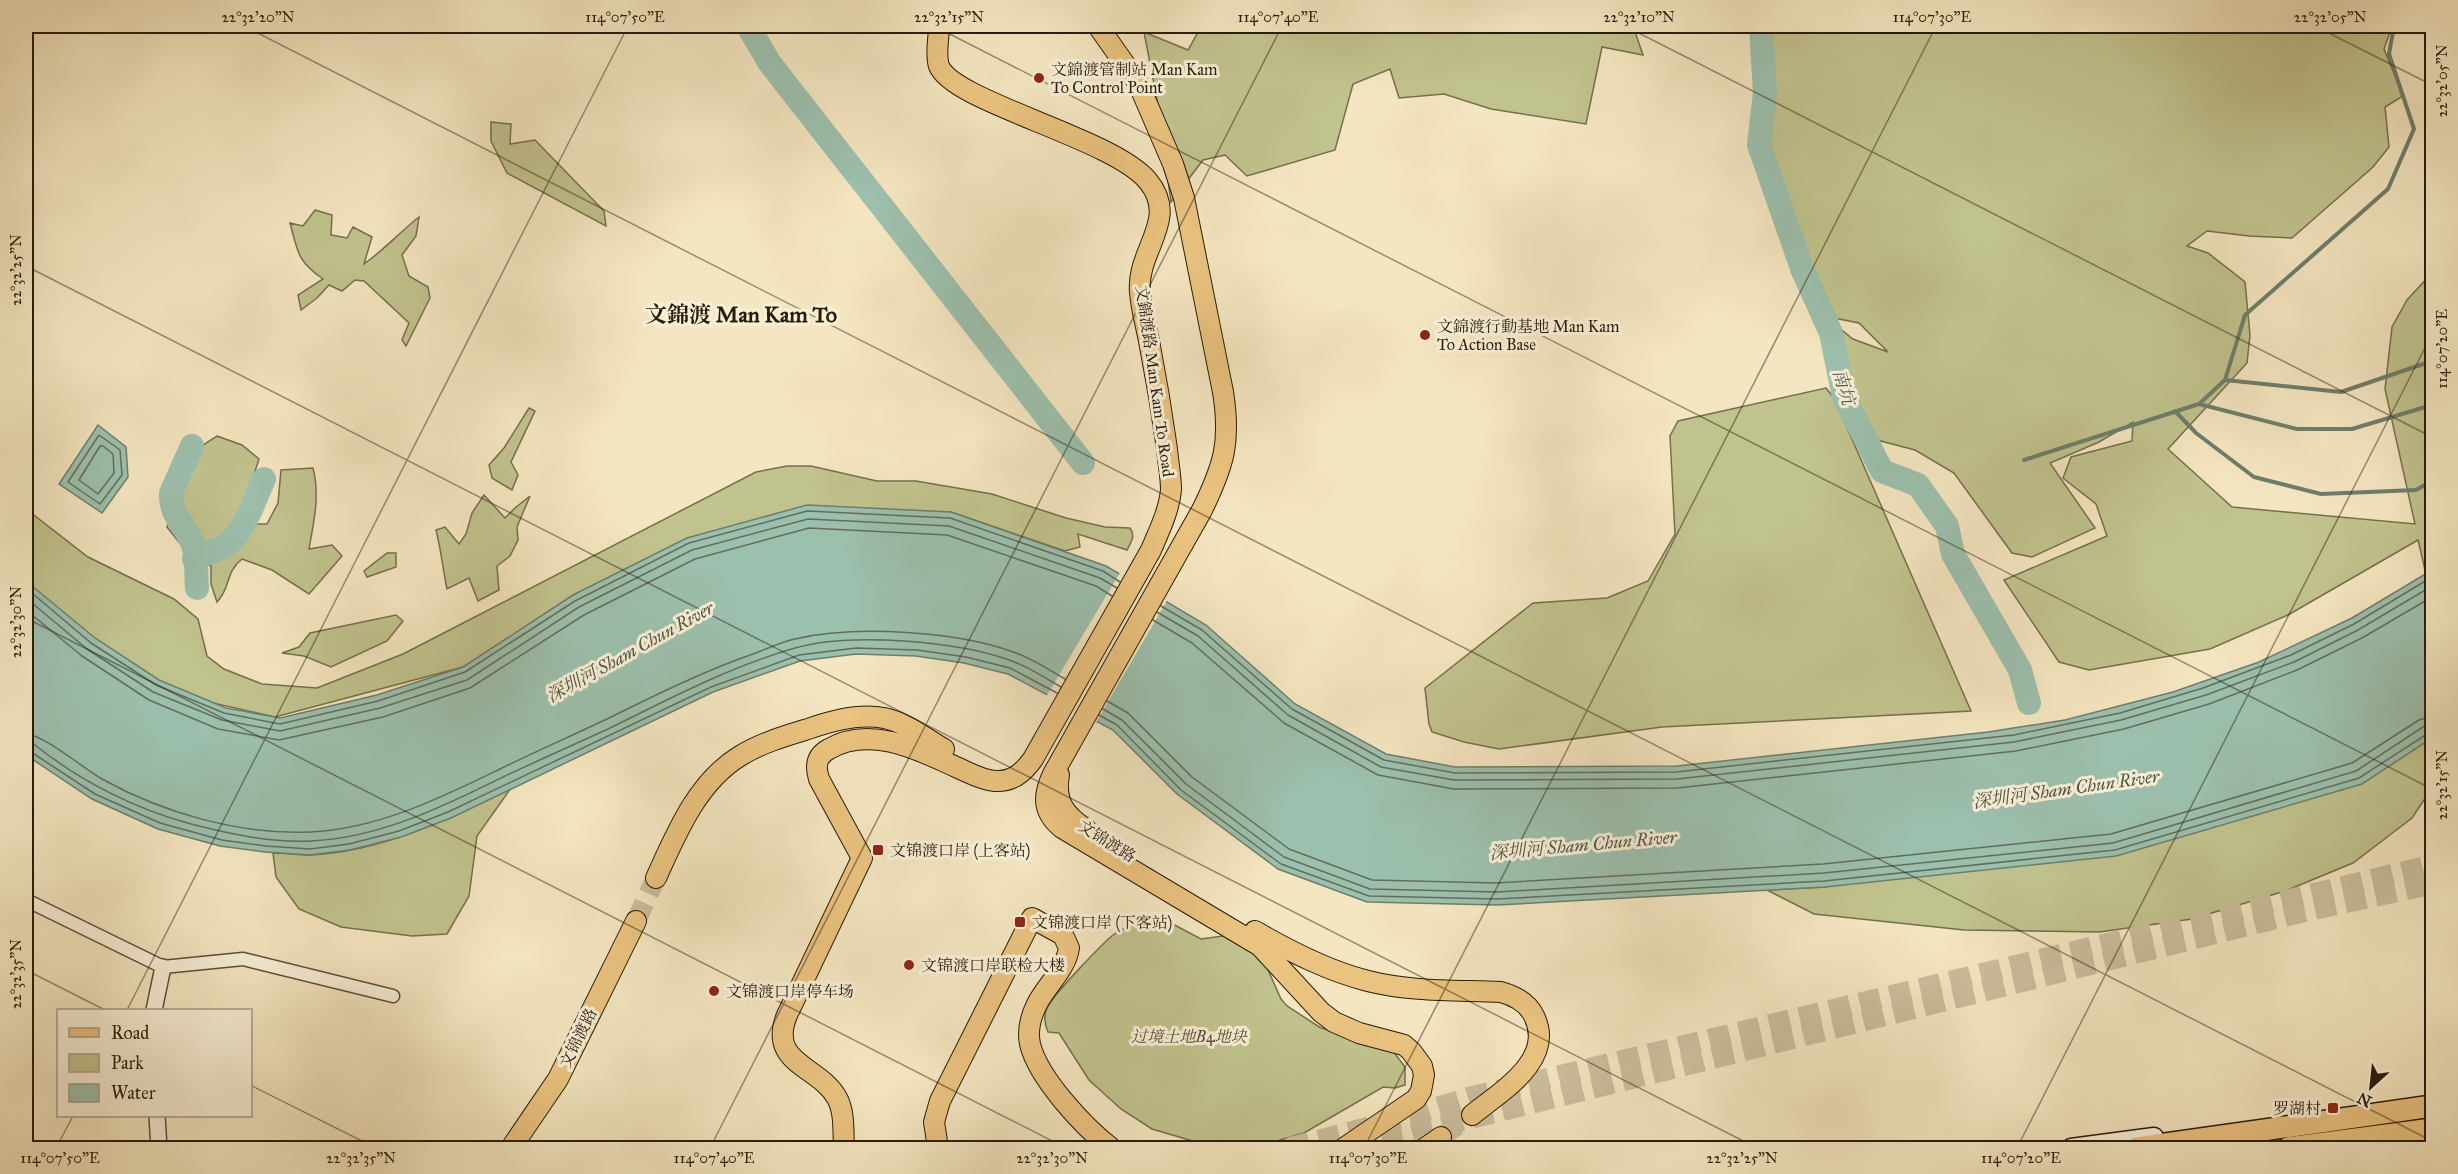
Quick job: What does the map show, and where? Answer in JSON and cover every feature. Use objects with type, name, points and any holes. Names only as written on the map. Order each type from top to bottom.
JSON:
[{"type":"highway","points":[[2137,1149],[2433,1106]]},
{"type":"highway","points":[[2288,1149],[2433,1131]]},
{"type":"main road","name":"文錦渡路 Man Kam To Road","points":[[939,26],[938,59],[940,68],[947,78],[984,98],[1115,155],[1148,180],[1159,197],[1161,218],[1140,270],[1140,292],[1163,415],[1171,490],[1165,518],[1151,550],[1047,732]]},
{"type":"main road","points":[[1070,744],[1217,479],[1227,438],[1226,410],[1184,198],[1173,164],[1138,83],[1098,26]]},
{"type":"main road","points":[[657,878],[681,825],[717,775],[738,756],[769,742],[819,725],[863,717],[882,717],[904,726],[965,762],[994,770],[1005,769],[1021,761],[1034,750],[1047,732]]},
{"type":"main road","points":[[844,1149],[842,1114],[838,1099],[826,1084],[794,1060],[784,1046],[783,1037],[787,1015],[862,858],[861,852],[819,779],[816,766],[818,759],[822,753],[838,744],[856,741],[885,741],[922,750],[982,779],[1004,781],[1012,779],[1027,768],[1047,732]]},
{"type":"main road","name":"文锦渡路","points":[[1070,744],[1057,785],[1058,800],[1070,818],[1271,941],[1330,969],[1369,981],[1428,988],[1501,992],[1512,995],[1523,1002],[1536,1020],[1539,1040],[1537,1051],[1532,1061],[1517,1078],[1472,1115]]},
{"type":"main road","name":"文锦渡路","points":[[1070,744],[1045,794],[1046,808],[1055,823],[1260,946],[1321,1012],[1334,1022],[1359,1033],[1404,1045],[1418,1058],[1424,1075],[1421,1091],[1416,1099],[1344,1149]]},
{"type":"main road","points":[[938,1149],[934,1122],[940,1101],[1032,918],[1063,935],[1069,948],[1064,963],[1033,1012],[1029,1035],[1032,1051],[1043,1071],[1069,1107],[1111,1149]]},
{"type":"main road","name":"文锦渡路","points":[[510,1149],[558,1079],[636,921]]},
{"type":"main road","points":[[2071,1149],[2433,1098]]},
{"type":"main road","points":[[2327,1149],[2433,1131]]},
{"type":"main road","points":[[1425,1149],[1441,1137]]},
{"type":"street","points":[[26,900],[163,967],[243,959],[393,996]]},
{"type":"street","points":[[154,1009],[163,967]]},
{"type":"street","points":[[157,1117],[159,1149]]},
{"type":"green space","points":[[1193,26],[1633,26],[1643,55],[1602,47],[1586,124],[1491,109],[1444,94],[1399,98],[1390,69],[1353,84],[1335,150],[1247,176],[1225,155],[1203,160],[1171,202],[1157,100],[1144,32],[1188,50],[1198,32]]},
{"type":"green space","points":[[1761,26],[2392,26],[2384,49],[2403,96],[2385,107],[2389,147],[2373,167],[2292,238],[2207,231],[2187,246],[2208,253],[2245,282],[2250,335],[2247,363],[2168,449],[2232,507],[2415,524],[2385,389],[2392,327],[2407,300],[2432,273],[2432,570],[2426,574],[2418,540],[2288,615],[2210,649],[2089,670],[2059,662],[2004,580],[2107,536],[2096,504],[2063,478],[2071,457],[2132,441],[2133,422],[2099,442],[2050,463],[2095,528],[2032,557],[2012,553],[1954,473],[1915,450],[1877,440],[1822,333],[1834,324],[1853,339],[1888,352],[1859,323],[1824,316],[1759,145],[1764,105]]},
{"type":"green space","points":[[491,122],[511,124],[510,144],[535,140],[604,211],[606,226],[507,173],[491,141]]},
{"type":"green space","points":[[315,210],[332,215],[331,235],[347,238],[353,227],[372,237],[364,264],[419,217],[416,236],[402,255],[409,276],[428,287],[430,298],[406,346],[402,340],[409,323],[364,281],[355,280],[342,291],[329,285],[301,310],[298,295],[323,279],[303,261],[290,223],[303,226]]},
{"type":"green space","points":[[1826,388],[1834,398],[1971,711],[1662,727],[1499,749],[1464,742],[1432,732],[1425,688],[1533,603],[1607,598],[1648,581],[1675,534],[1670,436],[1678,421]]},
{"type":"green space","points":[[529,408],[535,411],[511,462],[518,475],[512,490],[492,478],[489,465],[504,448]]},
{"type":"green space","points":[[217,436],[242,445],[259,459],[242,511],[251,524],[267,524],[278,503],[281,470],[313,468],[316,498],[309,549],[332,545],[342,556],[309,594],[272,570],[242,559],[233,569],[217,602],[211,584],[211,566],[186,551],[167,527],[183,485],[203,445]]},
{"type":"green space","points":[[787,466],[811,466],[877,481],[916,481],[992,494],[1066,518],[1105,527],[1130,528],[1133,534],[1132,539],[1127,550],[1078,534],[1080,547],[1065,551],[951,512],[463,667],[275,717],[178,695],[104,649],[26,586],[26,509],[88,557],[174,599],[198,619],[207,656],[224,669],[262,684],[317,688],[403,654],[756,472]]},
{"type":"green space","points":[[484,495],[505,518],[530,496],[517,527],[518,540],[510,556],[497,566],[499,590],[478,601],[469,578],[447,589],[436,530],[445,527],[459,544],[466,534],[472,513]]},
{"type":"green space","points":[[387,553],[396,553],[396,567],[367,577],[364,571]]},
{"type":"green space","points":[[396,615],[403,621],[387,641],[331,667],[304,656],[282,653],[299,647],[310,633]]},
{"type":"green space","points":[[2432,737],[2432,788],[2412,818],[2353,863],[2285,891],[2192,919],[2099,932],[1964,930],[1814,914],[1767,890],[1825,887]]},
{"type":"green space","points":[[511,788],[477,836],[469,896],[447,934],[412,936],[341,927],[299,909],[276,877],[273,853],[310,855],[337,853],[389,841],[439,822]]},
{"type":"green space","name":"过境土地B4地块","points":[[1167,921],[1201,939],[1230,935],[1260,952],[1281,999],[1287,1006],[1321,1028],[1371,1041],[1393,1051],[1405,1067],[1405,1085],[1395,1088],[1383,1087],[1304,1133],[1253,1148],[1203,1144],[1152,1129],[1121,1109],[1089,1080],[1059,1033],[1048,1032],[1045,1013],[1059,991],[1113,935],[1132,926]]},
{"type":"water","points":[[98,425],[126,447],[128,477],[102,513],[59,484]]},
{"type":"water","name":"深圳河 Sham Chun River","points":[[807,505],[951,512],[1106,566],[1206,625],[1295,704],[1386,754],[1455,767],[1677,766],[1988,732],[2065,720],[2173,692],[2259,662],[2352,618],[2432,570],[2432,738],[2362,784],[2116,856],[1825,887],[1497,905],[1367,902],[1278,869],[1177,794],[1113,730],[1008,674],[964,663],[916,656],[856,654],[800,661],[713,692],[451,818],[401,837],[350,850],[310,855],[220,846],[158,829],[92,799],[26,755],[26,581],[95,638],[159,680],[226,708],[280,718],[377,695],[463,667],[573,595],[687,538]]},
{"type":"pier","points":[[1121,571],[1168,599],[1095,724],[1046,697]]},
{"type":"waterway","points":[[748,26],[769,62],[1083,463]]},
{"type":"waterway","name":"南坑","points":[[1761,26],[1765,93],[1759,145],[1803,271],[1831,333],[1844,397],[1882,471],[1918,485],[1947,526],[1953,554],[2020,670],[2029,703]]},
{"type":"waterway","points":[[2024,460],[2199,404],[2225,380],[2245,315],[2388,189],[2414,129],[2389,54],[2394,26]]},
{"type":"waterway","points":[[2225,380],[2341,392],[2432,361]]},
{"type":"waterway","points":[[2199,404],[2297,429],[2352,429],[2432,405]]},
{"type":"waterway","points":[[2175,411],[2196,433],[2254,477],[2321,494],[2416,490],[2432,481]]},
{"type":"waterway","points":[[192,446],[171,493],[171,502],[173,510],[192,541],[197,588]]},
{"type":"waterway","points":[[194,559],[221,548],[236,536],[264,479]]},
{"type":"tunnel","points":[[1289,1148],[1396,1120],[1471,1097],[2432,865]]},
{"type":"tunnel","points":[[636,921],[656,878]]},
{"type":"tunnel","points":[[1352,1148],[2302,912],[2432,884]]},
{"type":"tunnel","points":[[1441,1137],[1472,1115]]},
{"type":"place","name":"文錦渡管制站 Man Kam To Control Point","points":[[1039,78]]},
{"type":"place","name":"文錦渡行動基地 Man Kam To Action Base","points":[[1425,335]]},
{"type":"place","name":"文锦渡口岸 (上客站)","points":[[878,850]]},
{"type":"place","name":"文锦渡口岸 (下客站)","points":[[1020,922]]},
{"type":"place","name":"文锦渡口岸联检大楼","points":[[909,965]]},
{"type":"place","name":"文锦渡口岸停车场","points":[[714,991]]},
{"type":"place","name":"罗湖村","points":[[2333,1108]]},
{"type":"district","name":"文錦渡 Man Kam To","points":[[741,314]]}]
